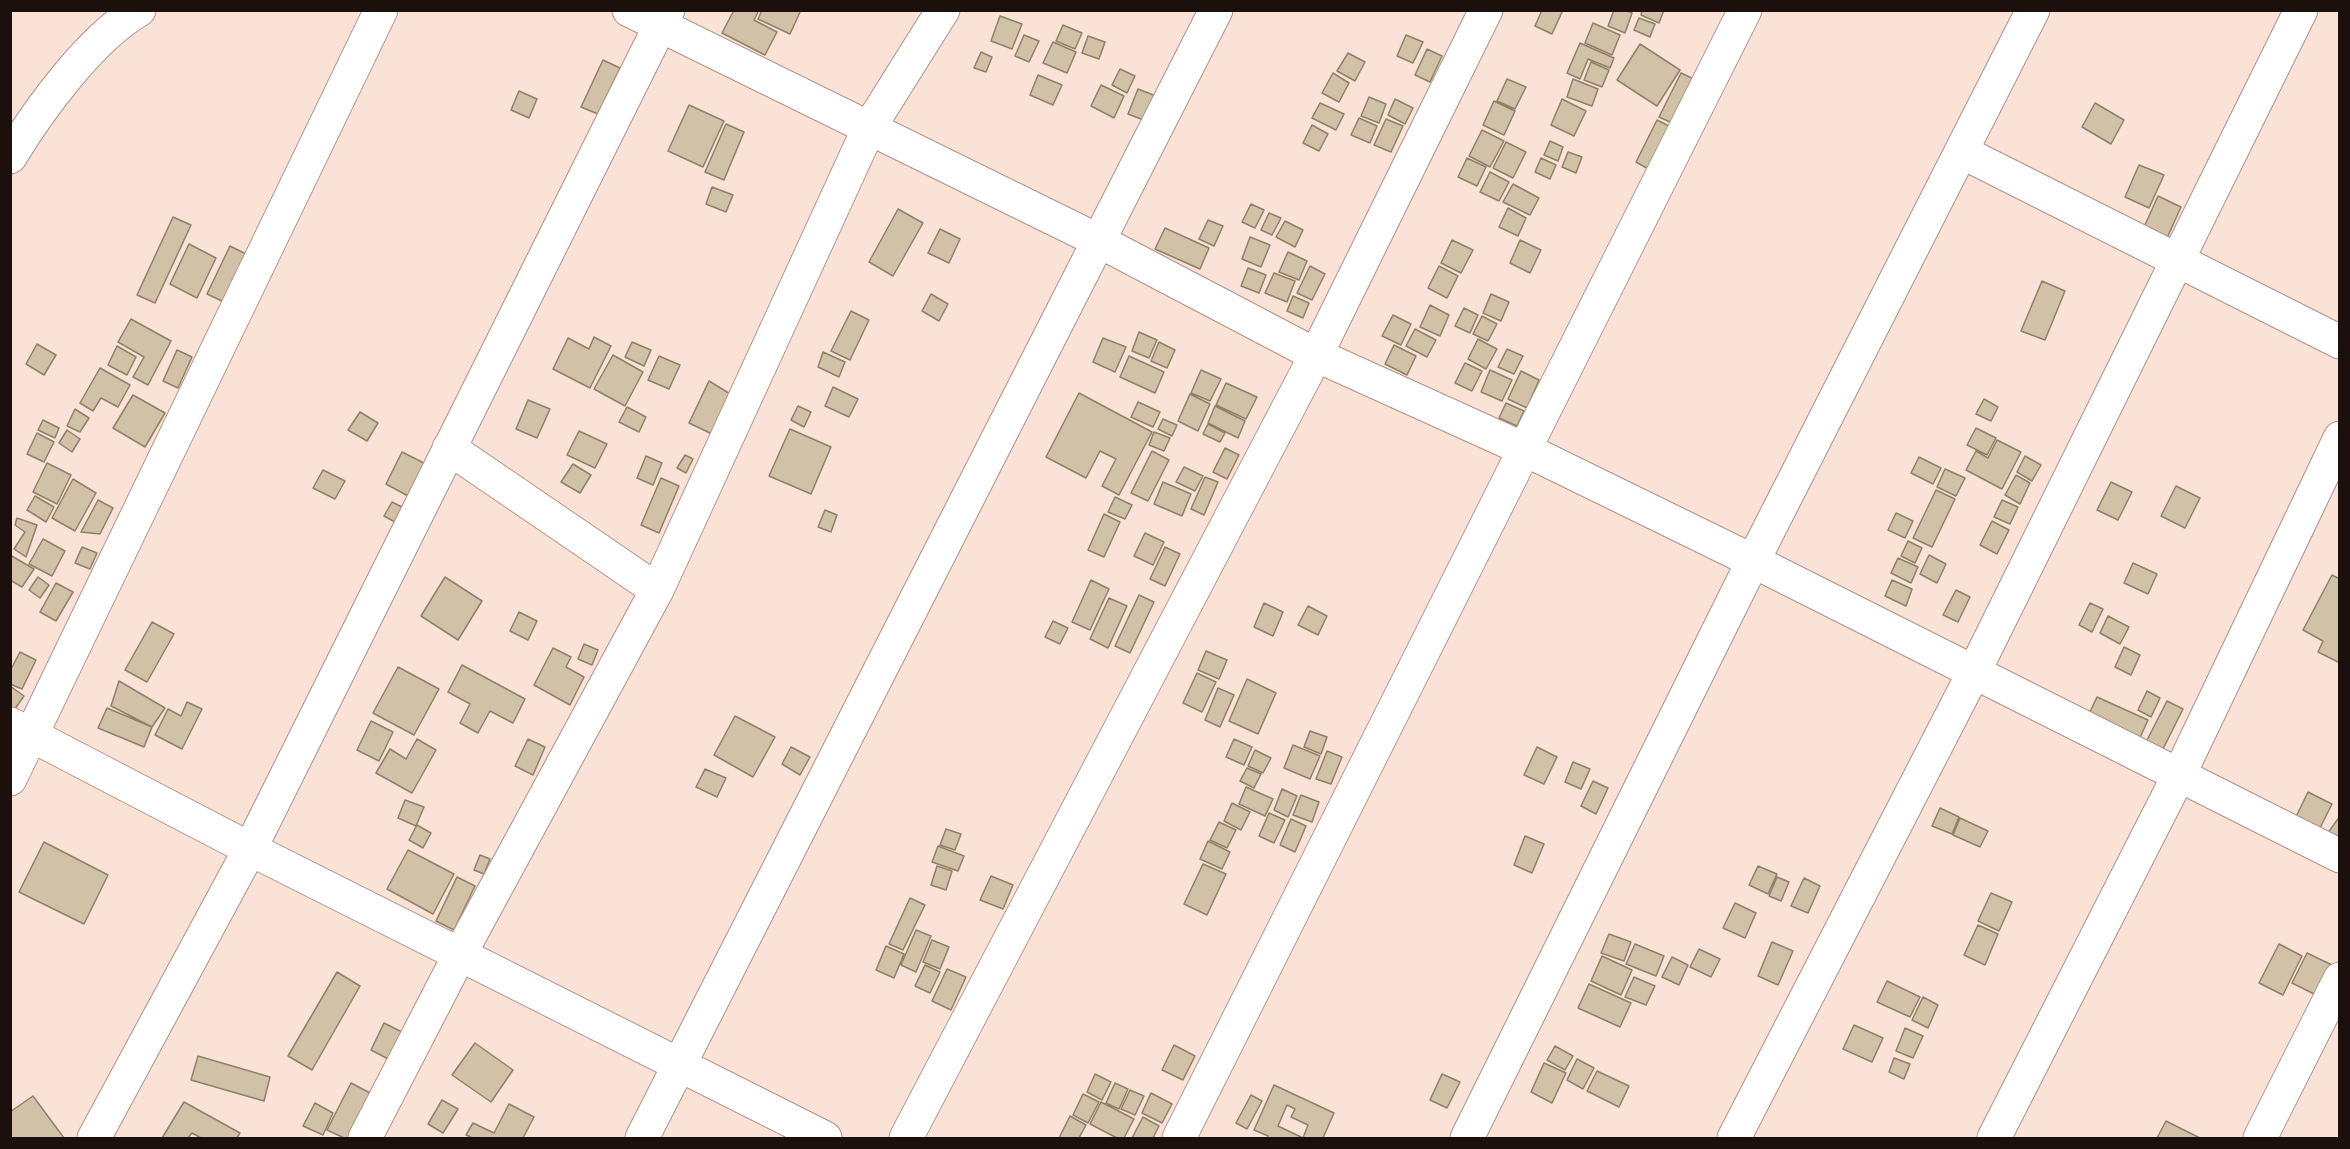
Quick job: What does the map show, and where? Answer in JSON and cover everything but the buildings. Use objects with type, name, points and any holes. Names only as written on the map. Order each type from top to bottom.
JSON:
[{"type":"street","points":[[10,157],[32,120],[80,62],[124,19],[139,10]]},
{"type":"street","points":[[10,779],[22,729],[381,10]]},
{"type":"street","points":[[628,10],[664,18],[869,128],[1097,240],[1316,355],[1526,450],[1753,561],[2340,856]]},
{"type":"street","points":[[365,1138],[460,954],[657,590],[869,128],[943,10]]},
{"type":"street","points":[[642,1138],[1216,10]]},
{"type":"street","points":[[906,1138],[1316,355],[1486,10]]},
{"type":"street","points":[[1179,1138],[1745,10]]},
{"type":"street","points":[[1467,1138],[1753,561],[2033,10]]},
{"type":"street","points":[[1734,1138],[1974,672],[2301,10]]},
{"type":"street","points":[[94,1138],[250,849],[664,18]]},
{"type":"street","points":[[1962,152],[2340,342]]},
{"type":"street","points":[[1994,1138],[2179,775],[2340,438]]},
{"type":"street","points":[[449,448],[657,590]]},
{"type":"street","points":[[22,729],[250,849],[825,1138]]},
{"type":"street","points":[[2260,1138],[2340,979]]}]
